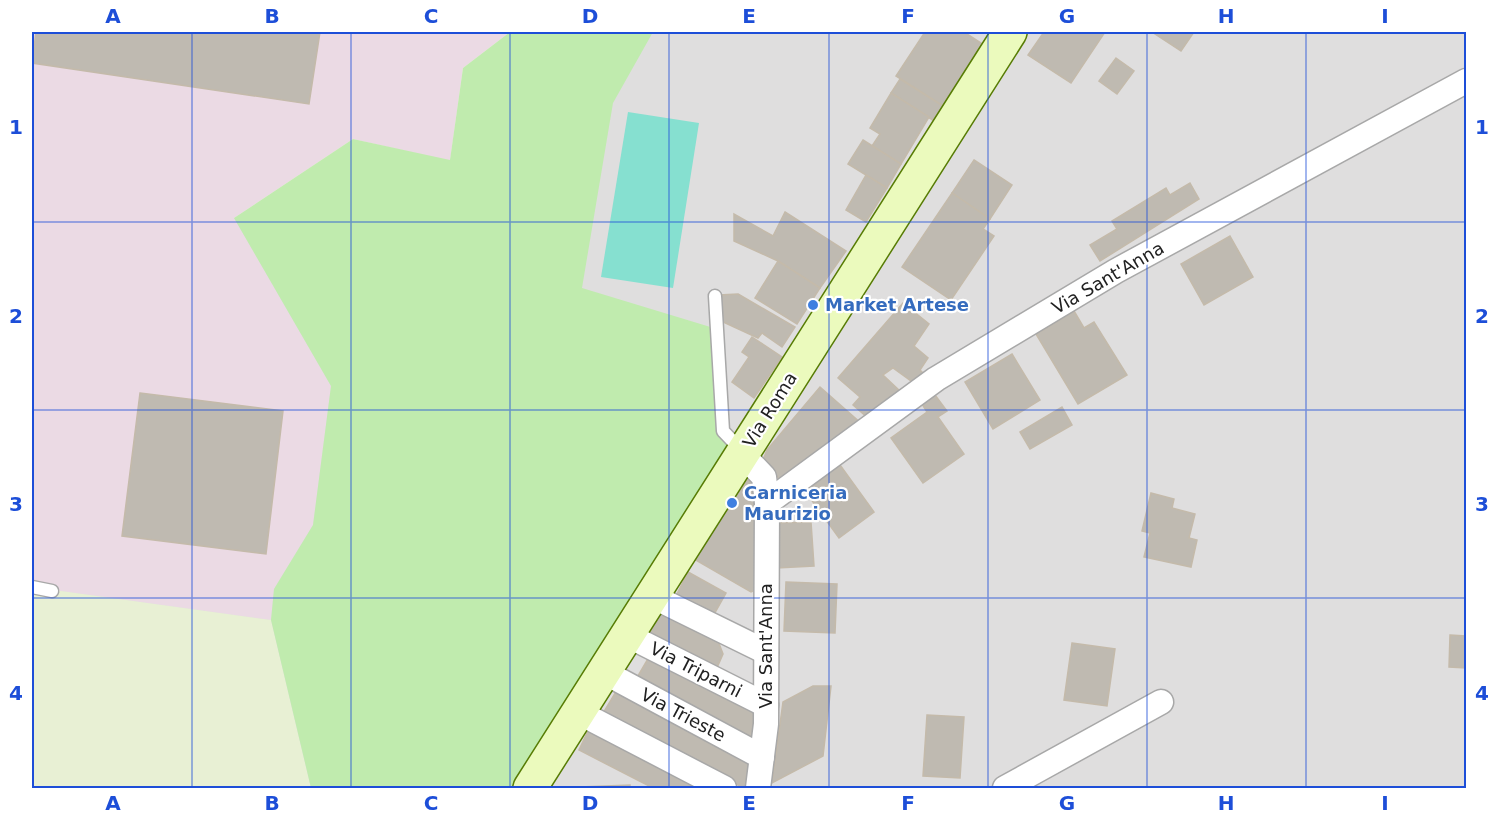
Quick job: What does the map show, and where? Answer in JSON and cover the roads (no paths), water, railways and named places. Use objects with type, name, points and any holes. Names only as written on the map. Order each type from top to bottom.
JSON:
[{"type":"street","name":"Via Roma","points":[[530,789],[1010,32]]},
{"type":"street","name":"Via Sant'Anna","points":[[767,504],[936,379],[1116,271],[1467,81]]},
{"type":"street","name":"Via Sant'Anna","points":[[743,454],[764,477],[767,504],[766,705],[758,789]]},
{"type":"street","points":[[652,596],[766,652]]},
{"type":"street","name":"Via Triparni","points":[[627,635],[766,705]]},
{"type":"street","name":"Via Trieste","points":[[604,672],[762,757]]},
{"type":"street","points":[[1005,789],[1161,702]]},
{"type":"street","points":[[557,789],[570,726],[724,789]]},
{"type":"lane","points":[[715,296],[723,432],[743,454]]},
{"type":"lane","points":[[32,587],[52,591]]},
{"type":"place","name":"Market Artese","points":[[813,305]]},
{"type":"place","name":"Carniceria Maurizio","points":[[732,503]]}]
